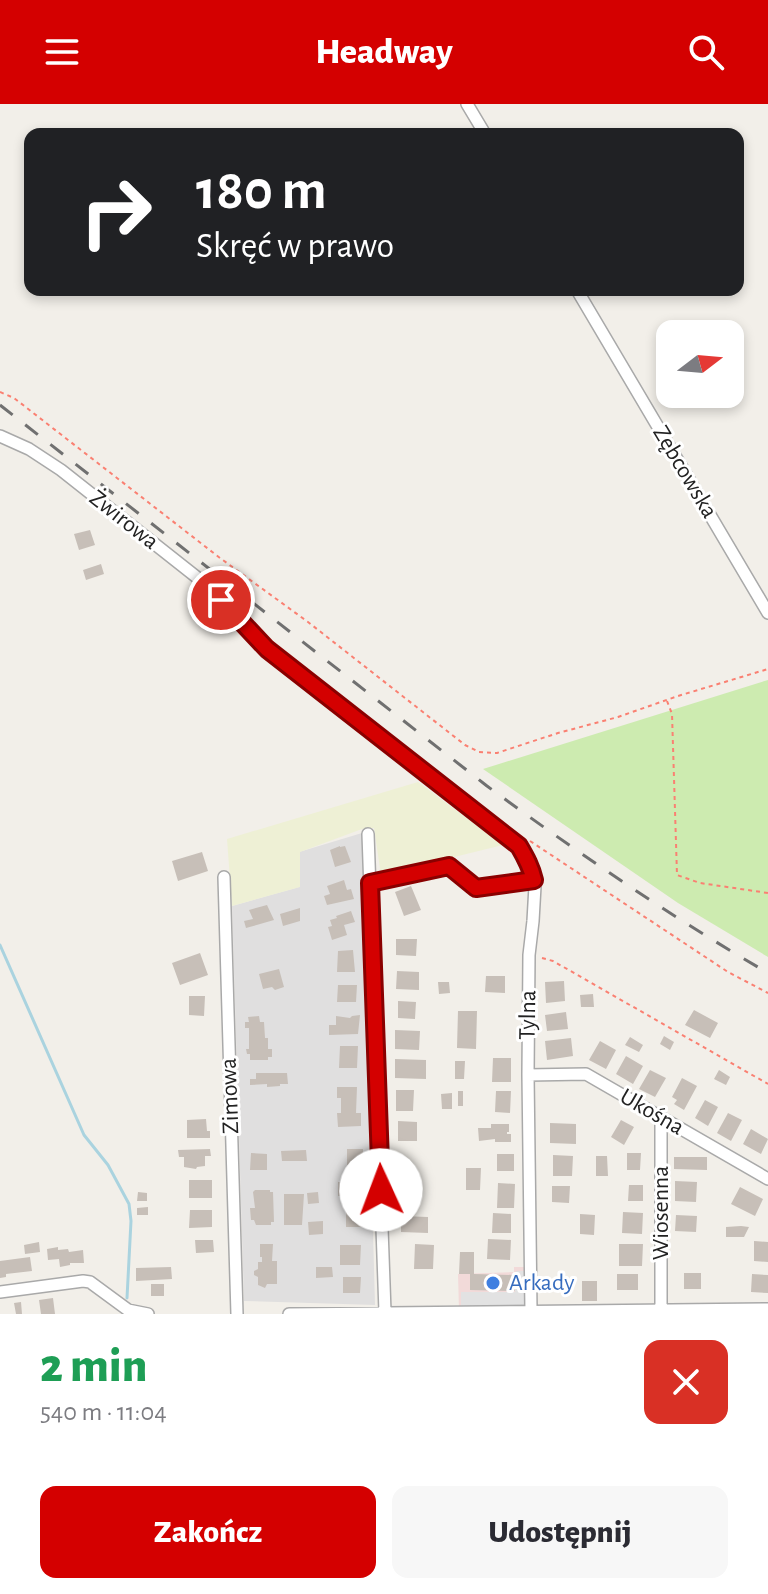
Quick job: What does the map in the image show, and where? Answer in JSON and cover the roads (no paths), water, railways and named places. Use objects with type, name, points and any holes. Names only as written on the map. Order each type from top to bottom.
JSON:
[{"type":"street","points":[[467,104],[481,128]]},
{"type":"street","name":"Zębcowska","points":[[581,296],[768,613]]},
{"type":"street","name":"Żwirowa","points":[[0,436],[29,449],[61,470],[199,579],[267,649],[423,771]]},
{"type":"street","name":"Tylna","points":[[423,771],[519,846],[530,864],[534,880],[529,955],[528,1075],[531,1310]]},
{"type":"street","points":[[368,834],[385,1312]]},
{"type":"street","points":[[370,883],[449,866],[476,888],[534,880]]},
{"type":"street","name":"Zimowa","points":[[224,877],[237,1314]]},
{"type":"street","name":"Ukośna","points":[[528,1075],[586,1074],[768,1179]]},
{"type":"street","name":"Wiosenna","points":[[661,1117],[661,1309]]},
{"type":"street","points":[[0,1292],[90,1282],[128,1310],[148,1314]]},
{"type":"street","points":[[289,1314],[661,1309],[721,1312],[768,1309]]},
{"type":"waterway","points":[[0,945],[84,1135],[108,1165],[129,1204],[127,1298]]},
{"type":"railway","points":[[0,405],[487,786],[625,883],[768,973]]},
{"type":"place","name":"Arkady","points":[[493,1283]]}]
